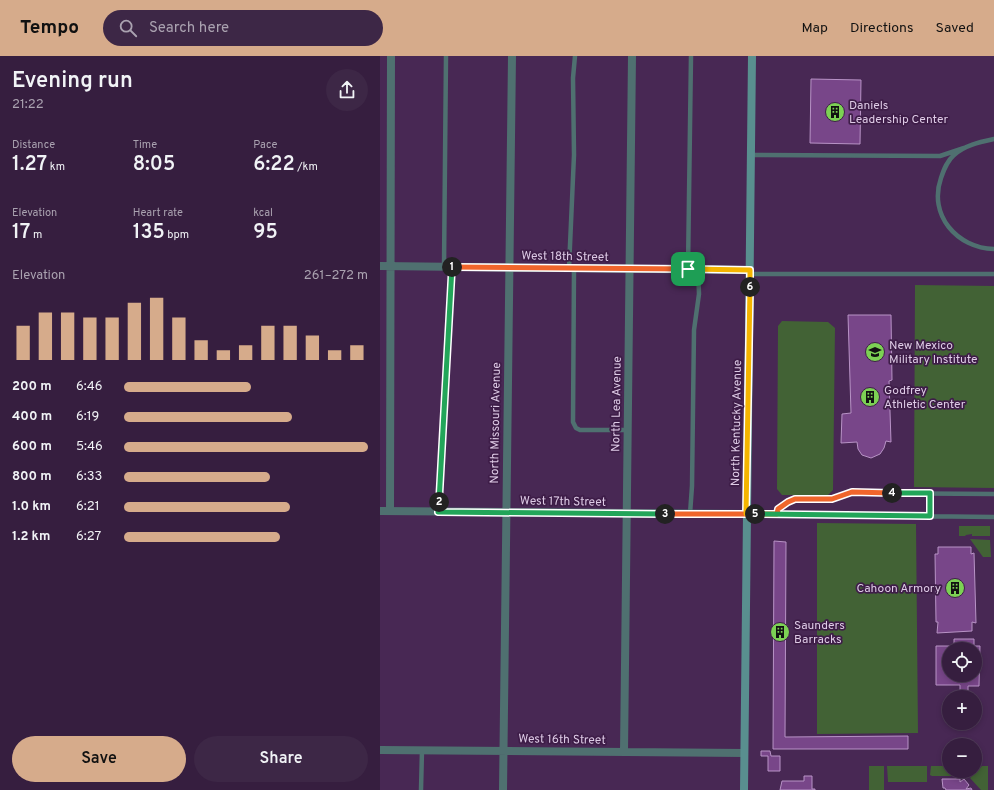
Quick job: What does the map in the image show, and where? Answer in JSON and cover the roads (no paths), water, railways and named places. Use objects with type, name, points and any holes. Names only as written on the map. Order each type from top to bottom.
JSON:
[{"type":"street","points":[[390,511],[391,56]]},
{"type":"street","name":"North Missouri Avenue","points":[[503,790],[512,56]]},
{"type":"street","name":"North Lea Avenue","points":[[624,752],[632,56]]},
{"type":"street","name":"North Kentucky Avenue","points":[[744,790],[752,56]]},
{"type":"street","name":"West 18th Street","points":[[380,266],[698,269],[750,272]]},
{"type":"street","name":"West 17th Street","points":[[380,511],[746,514]]},
{"type":"street","name":"West 16th Street","points":[[380,750],[744,753]]},
{"type":"lane","points":[[438,512],[448,267],[446,56]]},
{"type":"lane","points":[[575,56],[573,78],[574,155],[571,268],[573,422],[574,426],[580,430],[627,430]]},
{"type":"lane","points":[[688,269],[691,56]]},
{"type":"lane","points":[[751,155],[940,156],[994,139]]},
{"type":"lane","points":[[964,148],[954,155],[948,162],[939,182],[938,192],[940,211],[951,230],[966,243],[994,249]]},
{"type":"lane","points":[[940,156],[948,162]]},
{"type":"lane","points":[[690,514],[692,486],[694,330],[699,294],[698,269]]},
{"type":"lane","points":[[750,272],[994,274]]},
{"type":"lane","points":[[777,514],[778,509],[795,499],[832,499],[852,492],[994,494]]},
{"type":"lane","points":[[930,493],[930,516]]},
{"type":"lane","points":[[746,514],[994,517]]},
{"type":"lane","points":[[421,790],[422,750]]},
{"type":"place","name":"Daniels Leadership Center","points":[[835,112]]},
{"type":"place","name":"New Mexico Military Institute","points":[[875,352]]},
{"type":"place","name":"Godfrey Athletic Center","points":[[870,397]]},
{"type":"place","name":"Cahoon Armory","points":[[955,588]]},
{"type":"place","name":"Saunders Barracks","points":[[780,632]]}]
